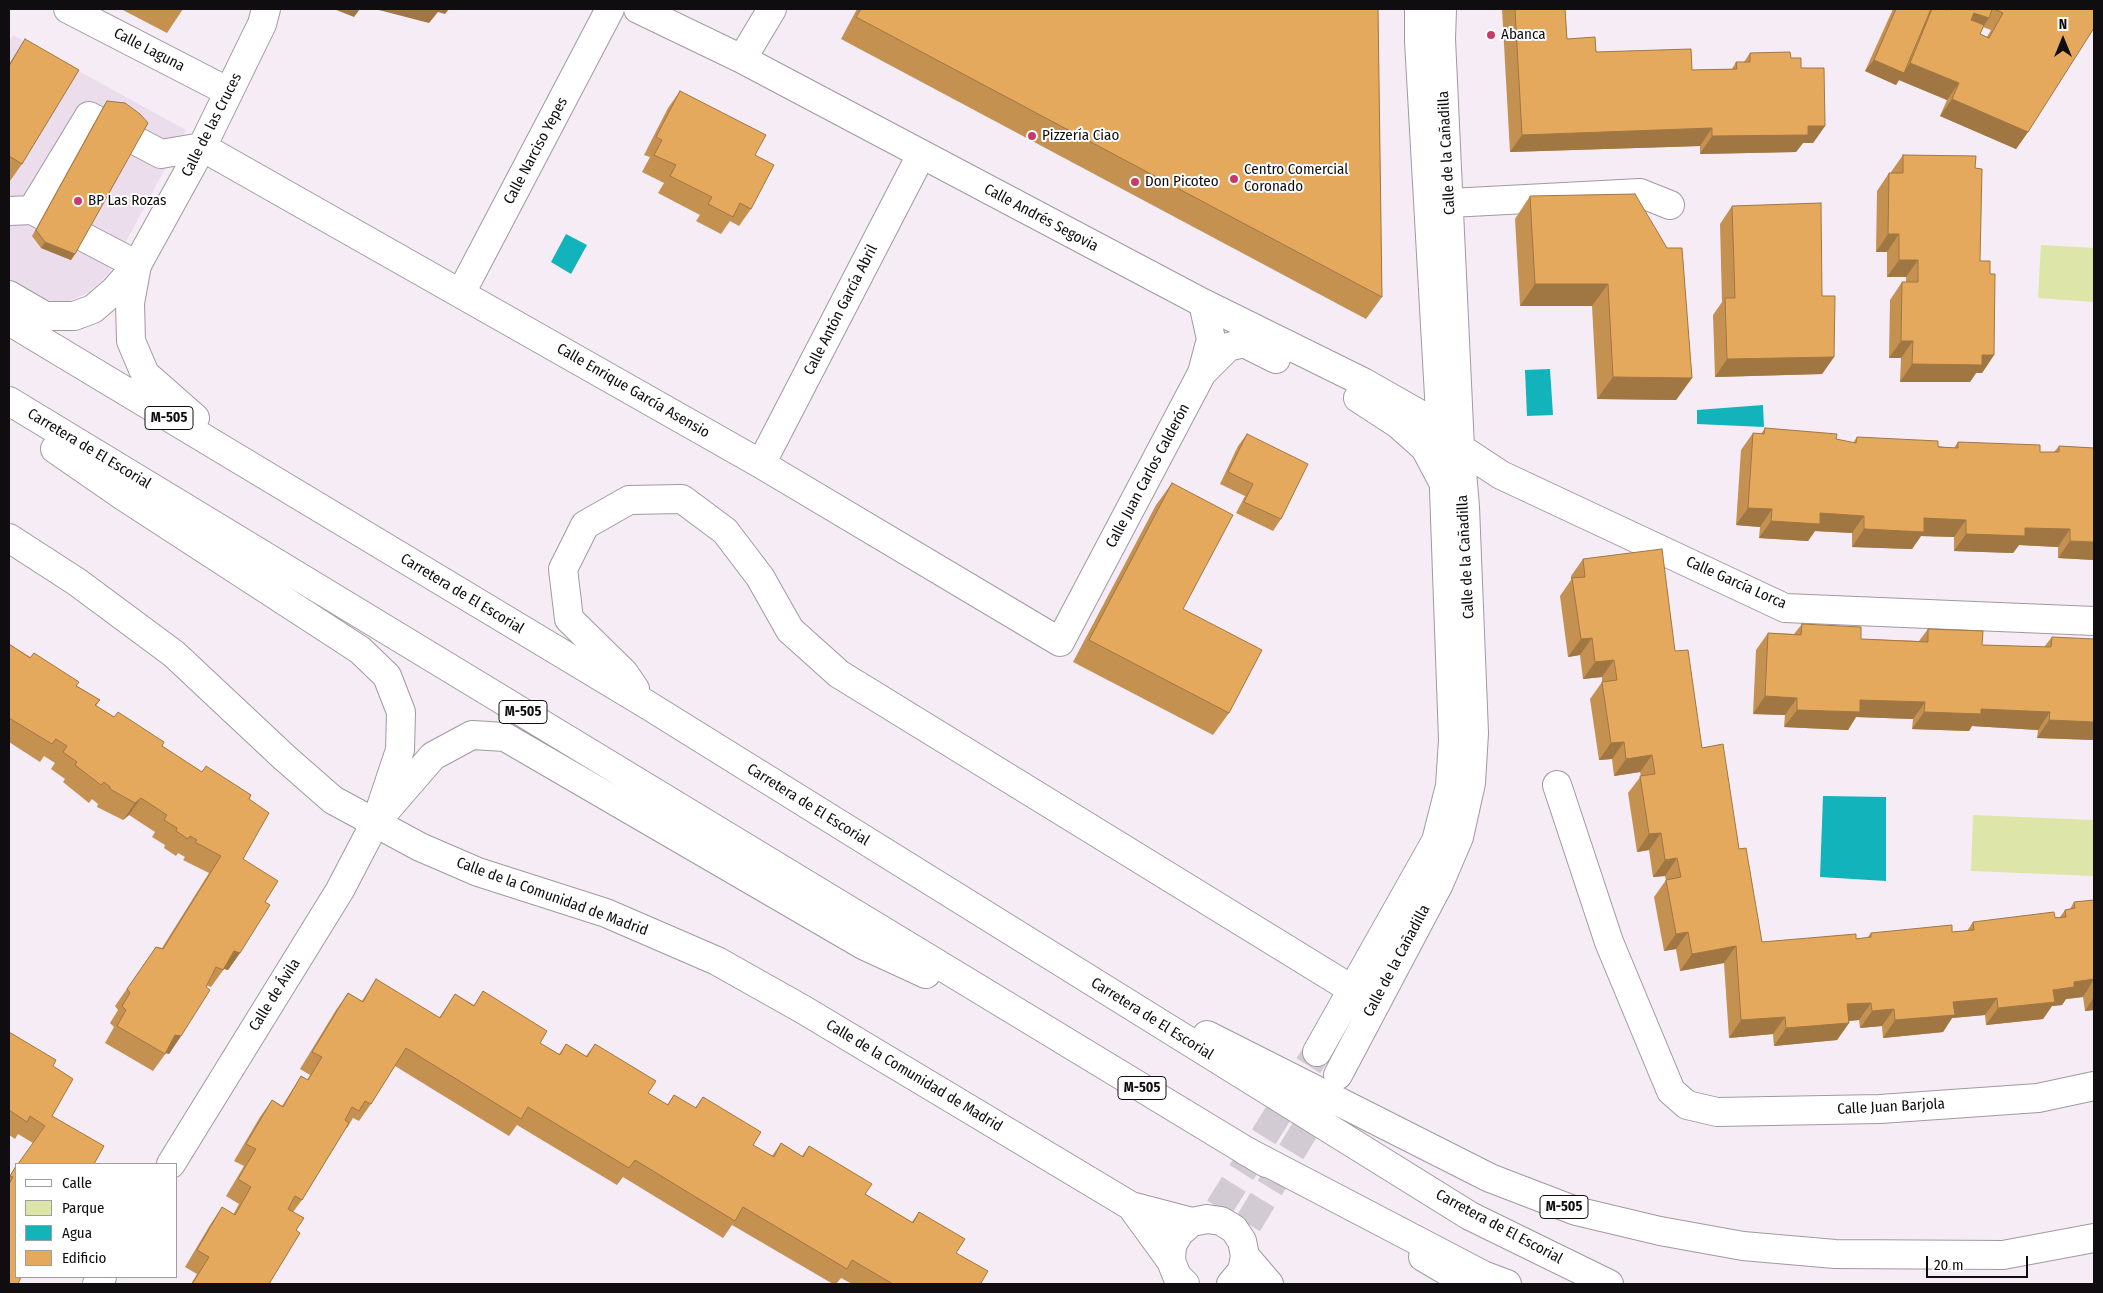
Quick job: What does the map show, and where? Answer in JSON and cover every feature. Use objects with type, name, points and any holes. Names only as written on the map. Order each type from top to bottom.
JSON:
[{"type":"main road","name":"Calle Laguna","points":[[68,9],[229,92]]},
{"type":"main road","name":"Calle de las Cruces","points":[[137,265],[202,147],[262,24],[266,9]]},
{"type":"main road","name":"Calle Narciso Yepes","points":[[461,293],[610,9]]},
{"type":"main road","name":"Calle Andrés Segovia","points":[[638,9],[742,59],[1203,303],[1362,382],[1421,415],[1450,439]]},
{"type":"main road","points":[[742,59],[772,9]]},
{"type":"main road","name":"Calle de la Cañadilla","points":[[1338,1075],[1383,986],[1439,884],[1459,837],[1471,783],[1474,733],[1465,507],[1450,439],[1419,41],[1419,9]]},
{"type":"main road","name":"Calle de la Cañadilla","points":[[1317,1052],[1436,841],[1450,786],[1453,740],[1445,484],[1450,439],[1450,203],[1441,40],[1442,9]]},
{"type":"main road","points":[[9,295],[45,316],[74,316],[93,309],[115,290],[137,265],[20,210],[89,116],[161,154],[202,147]]},
{"type":"main road","name":"Calle Enrique García Asensio","points":[[202,147],[761,464],[1060,642]]},
{"type":"main road","name":"Calle Antón García Abril","points":[[761,464],[921,155]]},
{"type":"main road","points":[[1450,203],[1640,193],[1670,205]]},
{"type":"main road","name":"M-505","points":[[137,265],[130,303],[131,341],[145,374],[181,407],[328,514]]},
{"type":"main road","name":"Calle Juan Carlos Calderón","points":[[1060,642],[1202,372],[1210,340],[1203,303]]},
{"type":"main road","name":"Carretera de El Escorial","points":[[9,321],[646,704],[1470,1216],[1609,1284]]},
{"type":"main road","points":[[1202,372],[1228,347],[1244,344],[1360,399],[1398,424],[1425,448],[1445,484]]},
{"type":"main road","name":"Carretera de El Escorial","points":[[9,401],[1246,1151]]},
{"type":"main road","points":[[9,416],[123,496],[360,650],[387,676],[401,712],[400,750],[375,823]]},
{"type":"main road","name":"Calle García Lorca","points":[[1450,439],[1501,475],[1785,608],[2094,620]]},
{"type":"main road","name":"M-505","points":[[646,704],[624,673],[569,619],[562,569],[585,525],[629,500],[682,499],[724,531],[760,577],[790,630],[839,674],[1353,990]]},
{"type":"main road","name":"Calle de la Comunidad de Madrid","points":[[9,538],[77,582],[174,654],[285,758],[333,800],[420,847],[478,872],[606,913],[717,961],[804,1010],[1131,1206],[1206,1216],[1221,1221],[1234,1229],[1245,1240]]},
{"type":"main road","name":"M-505","points":[[375,823],[433,756],[472,735],[505,737],[863,945],[1037,1024]]},
{"type":"main road","name":"Calle Juan Barjola","points":[[1557,785],[1609,942],[1671,1091],[1687,1106],[1716,1112],[1880,1110],[2038,1098],[2094,1086]]},
{"type":"main road","name":"Calle de Ávila","points":[[172,1163],[340,890],[375,823]]},
{"type":"main road","name":"M-505","points":[[1081,975],[1228,1045],[1490,1178],[1576,1211],[1660,1231],[1743,1246],[1835,1254],[2003,1256],[2094,1238]]},
{"type":"main road","points":[[1353,990],[1383,986]]},
{"type":"main road","points":[[1246,1151],[1483,1275],[1507,1284]]},
{"type":"main road","name":"M-505","points":[[1246,1151],[1469,1284]]},
{"type":"main road","name":"Calle de la Comunidad de Madrid","points":[[1131,1206],[1177,1276]]},
{"type":"main road","points":[[1177,1276],[1172,1245],[1180,1232],[1206,1216]]},
{"type":"main road","points":[[1231,1284],[1242,1271],[1245,1240]]},
{"type":"main road","points":[[1245,1240],[1269,1284]]},
{"type":"shaded area","name":"BP Las Rozas","points":[[13,35],[186,130],[109,273],[89,292],[65,303],[37,298],[9,281],[9,42]]},
{"type":"green space","points":[[2041,245],[2094,248],[2094,302],[2038,298]]},
{"type":"green space","points":[[1973,815],[2094,820],[2094,876],[1971,871]]},
{"type":"water","points":[[566,234],[587,245],[571,274],[551,262]]},
{"type":"water","points":[[1550,369],[1553,415],[1527,416],[1525,370]]},
{"type":"water","points":[[1763,405],[1764,427],[1697,424],[1697,410]]},
{"type":"water","points":[[1823,796],[1886,797],[1886,881],[1820,877]]},
{"type":"building","name":"Centro Comercial Coronado","points":[[861,9],[1378,9],[1382,297],[856,17]]},
{"type":"building","points":[[1515,9],[1565,9],[1567,39],[1595,37],[1596,52],[1691,49],[1692,70],[1737,69],[1736,62],[1750,62],[1750,53],[1790,52],[1791,58],[1801,58],[1801,68],[1824,68],[1825,126],[1808,126],[1808,135],[1712,136],[1712,128],[1522,135]]},
{"type":"building","points":[[1896,9],[1931,9],[1904,73],[1874,60]]},
{"type":"building","points":[[1932,9],[1992,9],[1989,18],[1974,13],[1971,20],[1984,25],[1980,34],[1989,38],[2003,13],[1994,9],[2094,9],[2094,28],[2028,132],[1952,99],[1959,83],[1910,63]]},
{"type":"building","points":[[25,39],[79,70],[22,164],[9,156],[9,66]]},
{"type":"building","points":[[680,91],[766,135],[755,155],[774,165],[751,209],[740,203],[733,217],[708,204],[712,197],[670,176],[676,165],[654,155],[662,140],[656,137]]},
{"type":"building","points":[[107,101],[125,103],[140,114],[148,123],[75,254],[45,242],[36,230]]},
{"type":"building","points":[[1903,155],[1976,156],[1975,168],[1982,169],[1980,261],[1990,261],[1990,274],[1995,274],[1994,355],[1982,355],[1982,365],[1912,364],[1913,341],[1901,341],[1902,282],[1918,282],[1918,260],[1899,260],[1899,234],[1888,234],[1889,173],[1903,173]]},
{"type":"building","points":[[1635,194],[1667,248],[1682,248],[1692,378],[1613,377],[1608,284],[1535,284],[1530,196]]},
{"type":"building","points":[[1821,203],[1822,296],[1835,296],[1834,357],[1727,359],[1725,298],[1735,298],[1732,206]]},
{"type":"building","points":[[1765,428],[1837,434],[1836,439],[1856,443],[1857,437],[1938,441],[1938,447],[1958,448],[1958,442],[2040,445],[2040,452],[2059,452],[2059,446],[2094,448],[2094,542],[2070,541],[2070,529],[2025,528],[2025,536],[1966,534],[1966,520],[1924,518],[1924,532],[1864,529],[1864,516],[1820,513],[1820,524],[1771,521],[1772,509],[1748,508],[1753,433],[1764,434]]},
{"type":"building","points":[[1247,434],[1308,464],[1281,519],[1244,502],[1253,484],[1228,472]]},
{"type":"building","points":[[1172,483],[1233,515],[1183,609],[1262,650],[1229,713],[1089,640]]},
{"type":"building","points":[[1662,549],[1675,651],[1688,650],[1702,748],[1723,744],[1739,849],[1746,848],[1762,942],[1856,934],[1856,939],[1871,937],[1871,933],[1952,925],[1952,932],[1974,930],[1973,922],[2054,912],[2055,918],[2066,917],[2065,910],[2075,908],[2074,902],[2094,900],[2094,979],[2074,982],[2074,987],[2053,990],[2055,1002],[1998,1008],[1997,998],[1953,1002],[1955,1015],[1895,1020],[1894,1009],[1872,1011],[1871,1003],[1847,1004],[1849,1023],[1786,1028],[1785,1017],[1741,1020],[1736,946],[1692,954],[1688,932],[1676,934],[1666,880],[1681,877],[1677,858],[1665,860],[1661,833],[1649,834],[1640,776],[1655,774],[1652,755],[1626,759],[1624,742],[1611,743],[1602,682],[1617,680],[1614,660],[1595,662],[1592,638],[1581,639],[1572,578],[1585,577],[1583,559]]},
{"type":"building","points":[[1802,624],[1861,627],[1861,639],[1928,642],[1928,629],[1983,631],[1982,645],[2051,647],[2052,637],[2094,639],[2094,722],[2049,720],[2050,712],[1981,709],[1981,714],[1924,712],[1925,702],[1860,700],[1860,712],[1797,710],[1797,698],[1765,696],[1768,633],[1801,635]]},
{"type":"building","points":[[9,644],[30,658],[34,653],[79,682],[76,686],[100,700],[95,705],[114,717],[118,712],[164,742],[162,746],[202,772],[206,766],[251,795],[249,799],[269,813],[243,859],[278,881],[265,902],[270,905],[240,953],[234,951],[223,970],[216,967],[206,987],[210,990],[181,1036],[175,1035],[165,1054],[117,1026],[126,1010],[122,1006],[130,993],[127,989],[156,947],[163,949],[221,856],[195,842],[197,840],[190,836],[188,839],[176,831],[177,828],[164,820],[167,815],[141,798],[135,803],[110,789],[104,782],[101,785],[75,765],[77,762],[63,752],[67,746],[56,739],[52,744],[9,718]]},
{"type":"building","points":[[376,979],[440,1018],[455,994],[474,1006],[483,991],[547,1031],[540,1043],[560,1055],[566,1044],[587,1057],[595,1044],[656,1081],[648,1093],[668,1105],[674,1095],[696,1108],[703,1097],[761,1132],[753,1145],[774,1157],[781,1143],[803,1157],[809,1146],[872,1184],[865,1194],[913,1223],[919,1212],[965,1239],[956,1253],[988,1271],[981,1283],[983,1284],[893,1284],[852,1260],[847,1269],[743,1207],[735,1221],[635,1160],[629,1168],[528,1107],[521,1119],[406,1048],[371,1104],[365,1101],[359,1111],[352,1107],[345,1120],[349,1123],[302,1200],[295,1196],[288,1209],[304,1218],[296,1230],[300,1233],[269,1284],[192,1284],[209,1257],[197,1250],[222,1207],[235,1215],[251,1187],[238,1179],[256,1149],[246,1144],[272,1100],[283,1107],[301,1076],[308,1080],[322,1057],[312,1052],[348,993],[363,1002]]},
{"type":"building","points":[[9,1032],[56,1060],[53,1066],[73,1079],[52,1116],[104,1146],[95,1163],[19,1163],[45,1126],[30,1116],[27,1122],[9,1110]]},
{"type":"building","points":[[15,1168],[15,1278],[21,1278],[18,1284],[9,1284],[9,1184],[13,1177],[10,1176]]},
{"type":"tunnel","points":[[1219,1208],[1317,1052]]},
{"type":"tunnel","points":[[1248,1224],[1324,1098]]},
{"type":"place","name":"Abanca","points":[[1491,35]]},
{"type":"place","name":"Pizzería Ciao","points":[[1032,136]]},
{"type":"place","name":"Centro Comercial Coronado","points":[[1234,179]]},
{"type":"place","name":"Don Picoteo","points":[[1135,182]]},
{"type":"place","name":"BP Las Rozas","points":[[78,201]]}]
